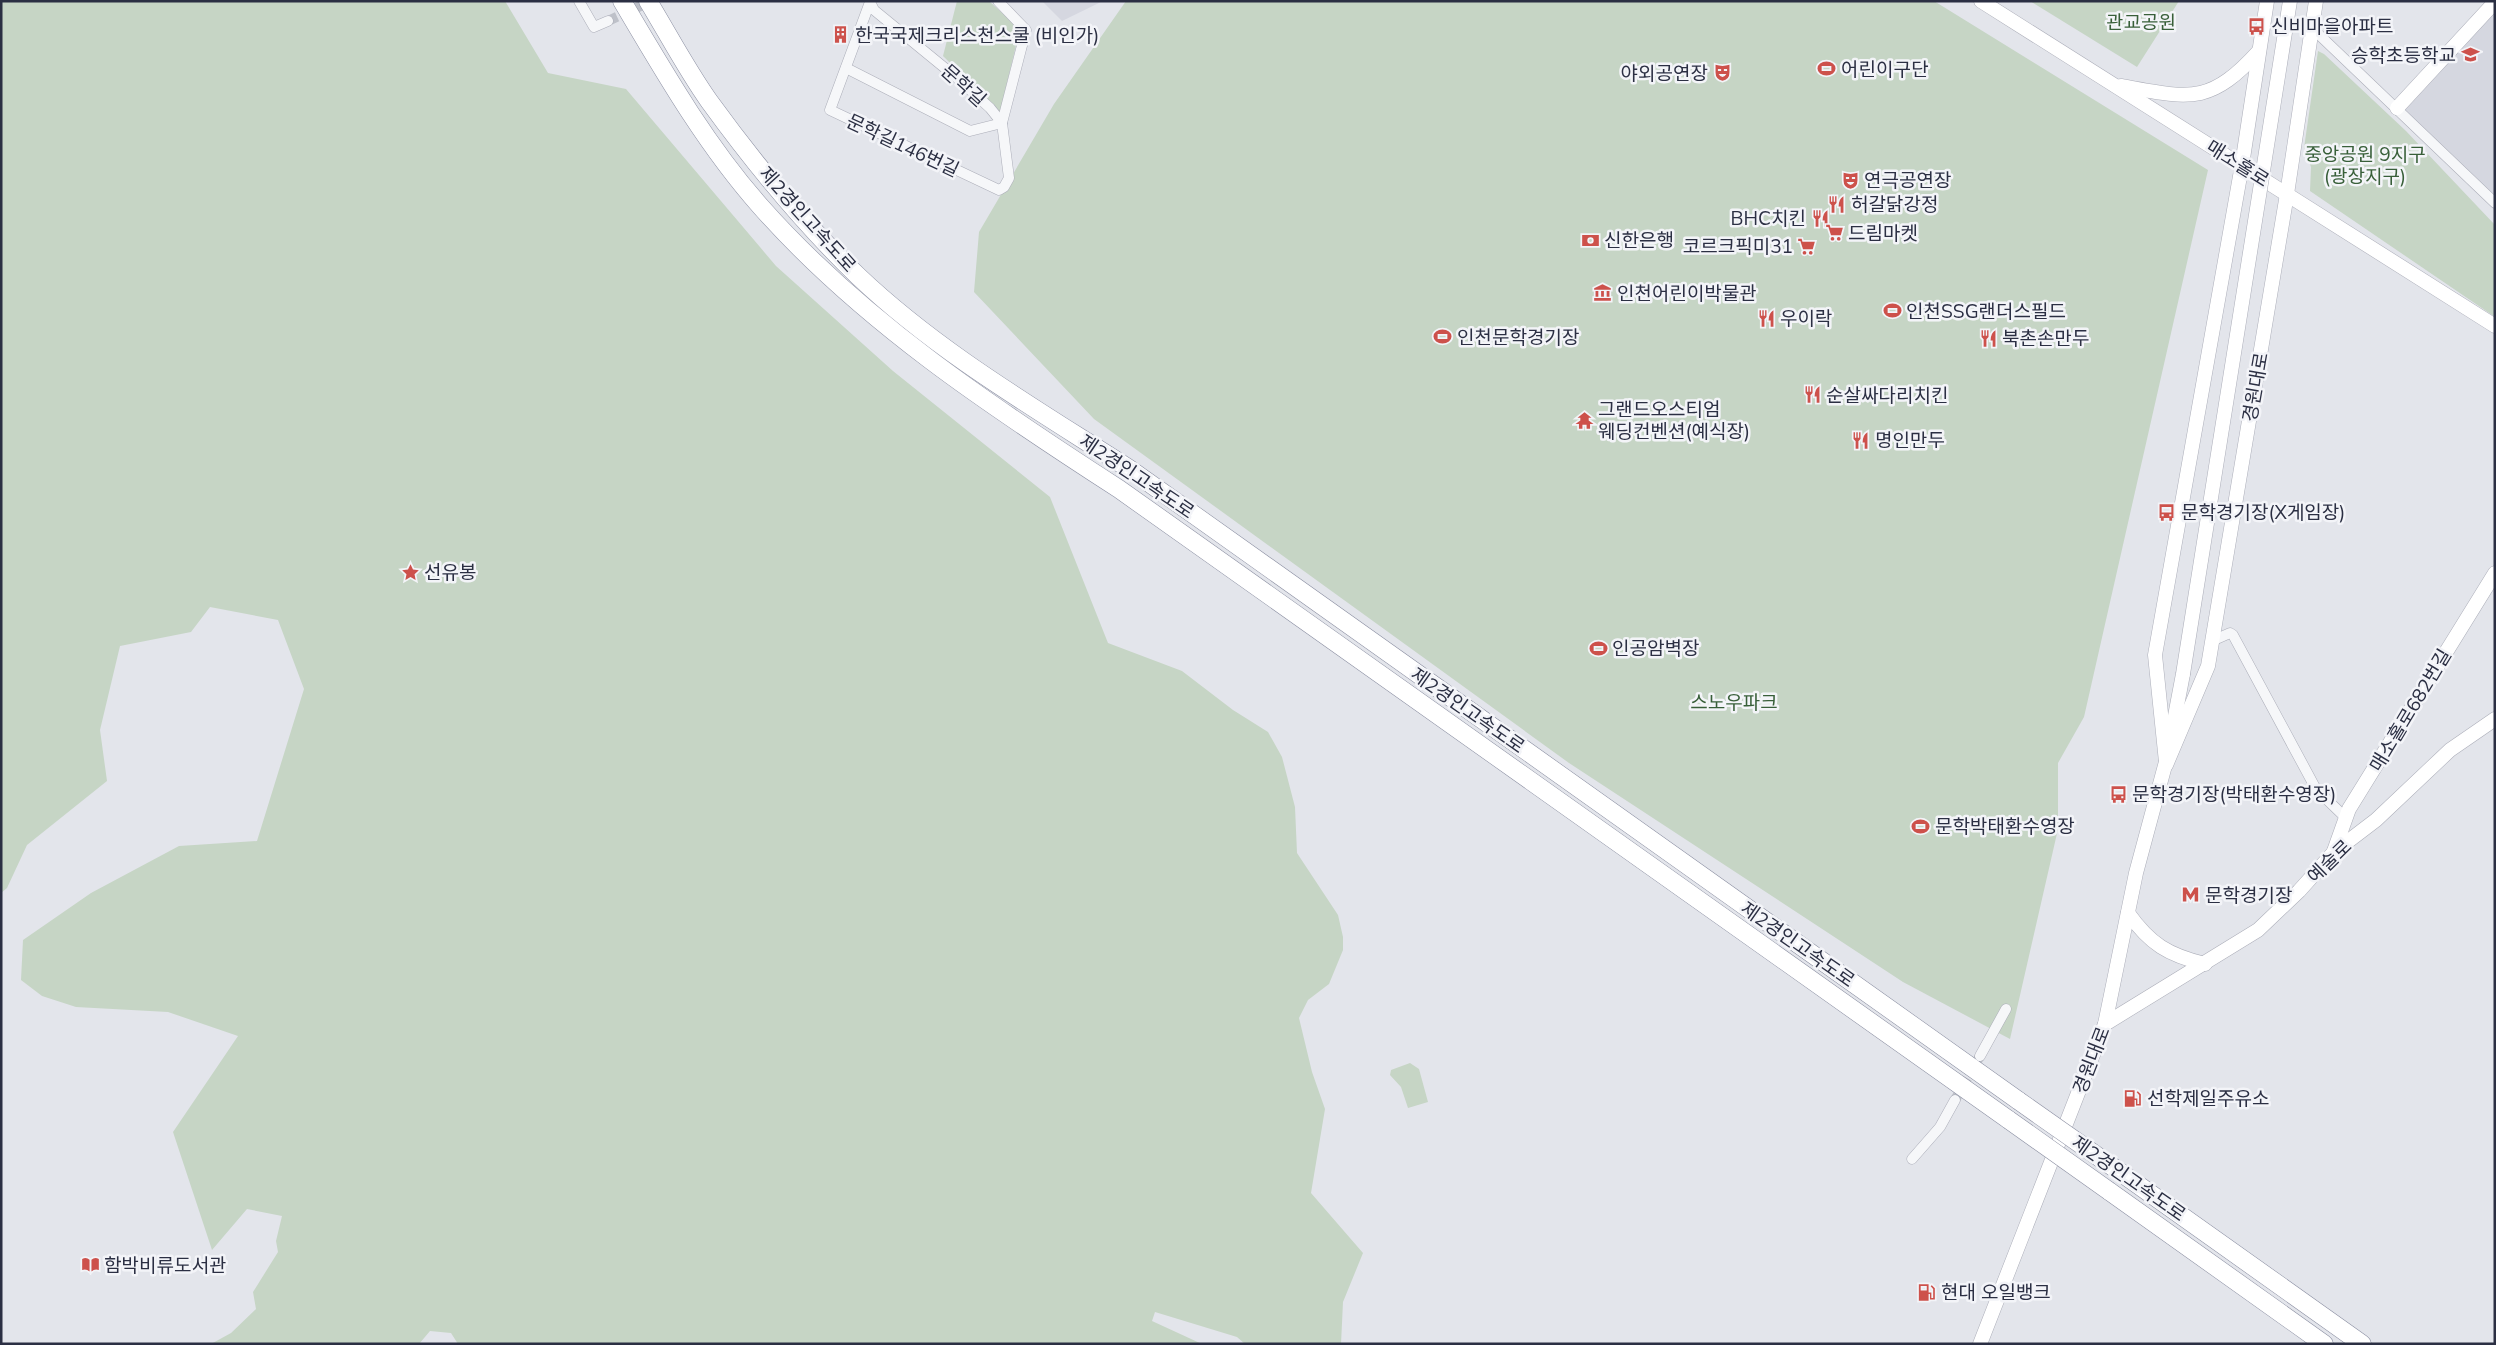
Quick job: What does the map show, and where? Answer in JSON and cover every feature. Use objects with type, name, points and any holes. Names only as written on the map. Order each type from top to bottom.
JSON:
[{"type":"highway","name":"제2경인고속도로","points":[[622,1],[676,91],[723,158],[760,206],[796,245],[846,292],[1010,419],[1118,489],[2324,1344]]},
{"type":"highway","name":"제2경인고속도로","points":[[648,1],[708,100],[814,233],[859,277],[919,327],[991,380],[1131,470],[2362,1344]]},
{"type":"main road","name":"매소홀로","points":[[1981,1],[2495,326]]},
{"type":"main road","name":"경원대로","points":[[2166,765],[2155,655],[2242,165],[2267,1]]},
{"type":"main road","name":"경원대로","points":[[1980,1344],[2105,1024],[2136,873],[2166,765],[2183,674],[2290,1]]},
{"type":"main road","name":"경원대로","points":[[2166,765],[2208,666],[2287,194],[2316,1]]},
{"type":"main road","points":[[2397,108],[2495,2]]},
{"type":"main road","points":[[2114,84],[2175,95],[2198,94],[2219,87],[2238,75],[2260,51]]},
{"type":"main road","name":"매소홀로682번길","points":[[2334,852],[2349,809],[2495,573]]},
{"type":"main road","name":"예술로","points":[[2105,1024],[2258,930],[2299,891],[2334,852],[2376,820],[2450,750],[2495,719]]},
{"type":"main road","points":[[2128,913],[2141,931],[2157,945],[2181,958],[2205,964]]},
{"type":"street","points":[[579,1],[594,27],[608,21]]},
{"type":"street","name":"문학길146번길","points":[[870,1],[830,110],[999,190]]},
{"type":"street","name":"문학길","points":[[870,1],[874,10],[990,108],[1002,123],[1009,178],[1004,187],[999,190]]},
{"type":"street","points":[[846,68],[970,132],[1002,123],[1026,30],[998,1]]},
{"type":"street","points":[[2312,28],[2495,203]]},
{"type":"street","points":[[2212,641],[2230,633],[2233,635],[2316,790],[2346,818]]},
{"type":"street","points":[[1980,1056],[2006,1009]]},
{"type":"street","points":[[1912,1159],[1940,1127],[1955,1100]]},
{"type":"shaded area","points":[[1042,1],[1103,1],[1062,21]]},
{"type":"shaded area","name":"승학초등학교","points":[[2495,2],[2495,203],[2397,108]]},
{"type":"green space","points":[[1,1],[505,1],[548,73],[626,89],[776,266],[893,371],[1050,497],[1108,643],[1182,671],[1233,710],[1268,732],[1282,757],[1295,807],[1297,853],[1338,915],[1343,937],[1343,950],[1329,984],[1308,1000],[1299,1018],[1312,1072],[1325,1109],[1311,1193],[1363,1253],[1343,1302],[1341,1344],[1245,1344],[1237,1337],[1155,1312],[1152,1321],[1202,1344],[458,1344],[451,1333],[430,1331],[419,1344],[211,1344],[231,1333],[256,1309],[253,1292],[278,1252],[276,1241],[282,1216],[247,1209],[212,1250],[173,1132],[238,1036],[168,1012],[76,1007],[42,996],[21,980],[23,940],[91,893],[179,846],[257,841],[304,689],[278,620],[210,607],[191,632],[120,646],[100,730],[107,781],[27,845],[7,888],[1,893]]},
{"type":"green space","points":[[957,1],[989,1],[1020,29],[1000,112],[943,56]]},
{"type":"green space","name":"인천문학경기장","points":[[1126,1],[1934,1],[2208,170],[2084,717],[2058,763],[2058,829],[2010,1039],[1903,982],[1569,763],[1094,419],[974,292],[979,232],[1054,104]]},
{"type":"green space","name":"관교공원","points":[[2030,1],[2179,1],[2137,67]]},
{"type":"green space","name":"중앙공원 9지구 (광장지구)","points":[[2318,51],[2324,54],[2406,131],[2495,225],[2495,317],[2310,191],[2311,167],[2304,148]]},
{"type":"green space","points":[[1410,1063],[1419,1069],[1428,1102],[1408,1108],[1401,1087],[1390,1075],[1391,1070]]},
{"type":"tunnel","points":[[608,21],[651,1]]},
{"type":"tunnel","points":[[1955,1100],[1980,1056]]},
{"type":"place","name":"신비마을아파트","points":[[2257,26]]},
{"type":"place","name":"한국국제크리스천스쿨 (비인가)","points":[[841,35]]},
{"type":"place","name":"승학초등학교","points":[[2470,55]]},
{"type":"place","name":"어린이구단","points":[[1827,69]]},
{"type":"place","name":"야외공연장","points":[[1722,73]]},
{"type":"place","name":"연극공연장","points":[[1850,180]]},
{"type":"place","name":"허갈닭강정","points":[[1837,204]]},
{"type":"place","name":"BHC치킨","points":[[1820,218]]},
{"type":"place","name":"드림마켓","points":[[1834,233]]},
{"type":"place","name":"신한은행","points":[[1590,240]]},
{"type":"place","name":"코르크픽미31","points":[[1807,246]]},
{"type":"place","name":"인천어린이박물관","points":[[1603,293]]},
{"type":"place","name":"인천SSG랜더스필드","points":[[1892,311]]},
{"type":"place","name":"우이락","points":[[1766,318]]},
{"type":"place","name":"인천문학경기장","points":[[1443,337]]},
{"type":"place","name":"북촌손만두","points":[[1988,338]]},
{"type":"place","name":"순살싸다리치킨","points":[[1812,395]]},
{"type":"place","name":"그랜드오스티엄 웨딩컨벤션(예식장)","points":[[1584,420]]},
{"type":"place","name":"명인만두","points":[[1861,440]]},
{"type":"place","name":"문학경기장(X게임장)","points":[[2167,512]]},
{"type":"place","name":"선유봉","points":[[410,572]]},
{"type":"place","name":"인공암벽장","points":[[1598,648]]},
{"type":"place","name":"문학경기장(박태환수영장)","points":[[2118,794]]},
{"type":"place","name":"문학박태환수영장","points":[[1921,826]]},
{"type":"place","name":"문학경기장","points":[[2191,895]]},
{"type":"place","name":"선학제일주유소","points":[[2133,1098]]},
{"type":"place","name":"함박비류도서관","points":[[90,1265]]},
{"type":"place","name":"현대 오일뱅크","points":[[1927,1292]]},
{"type":"park label","name":"스노우파크","points":[[1734,702]]}]
